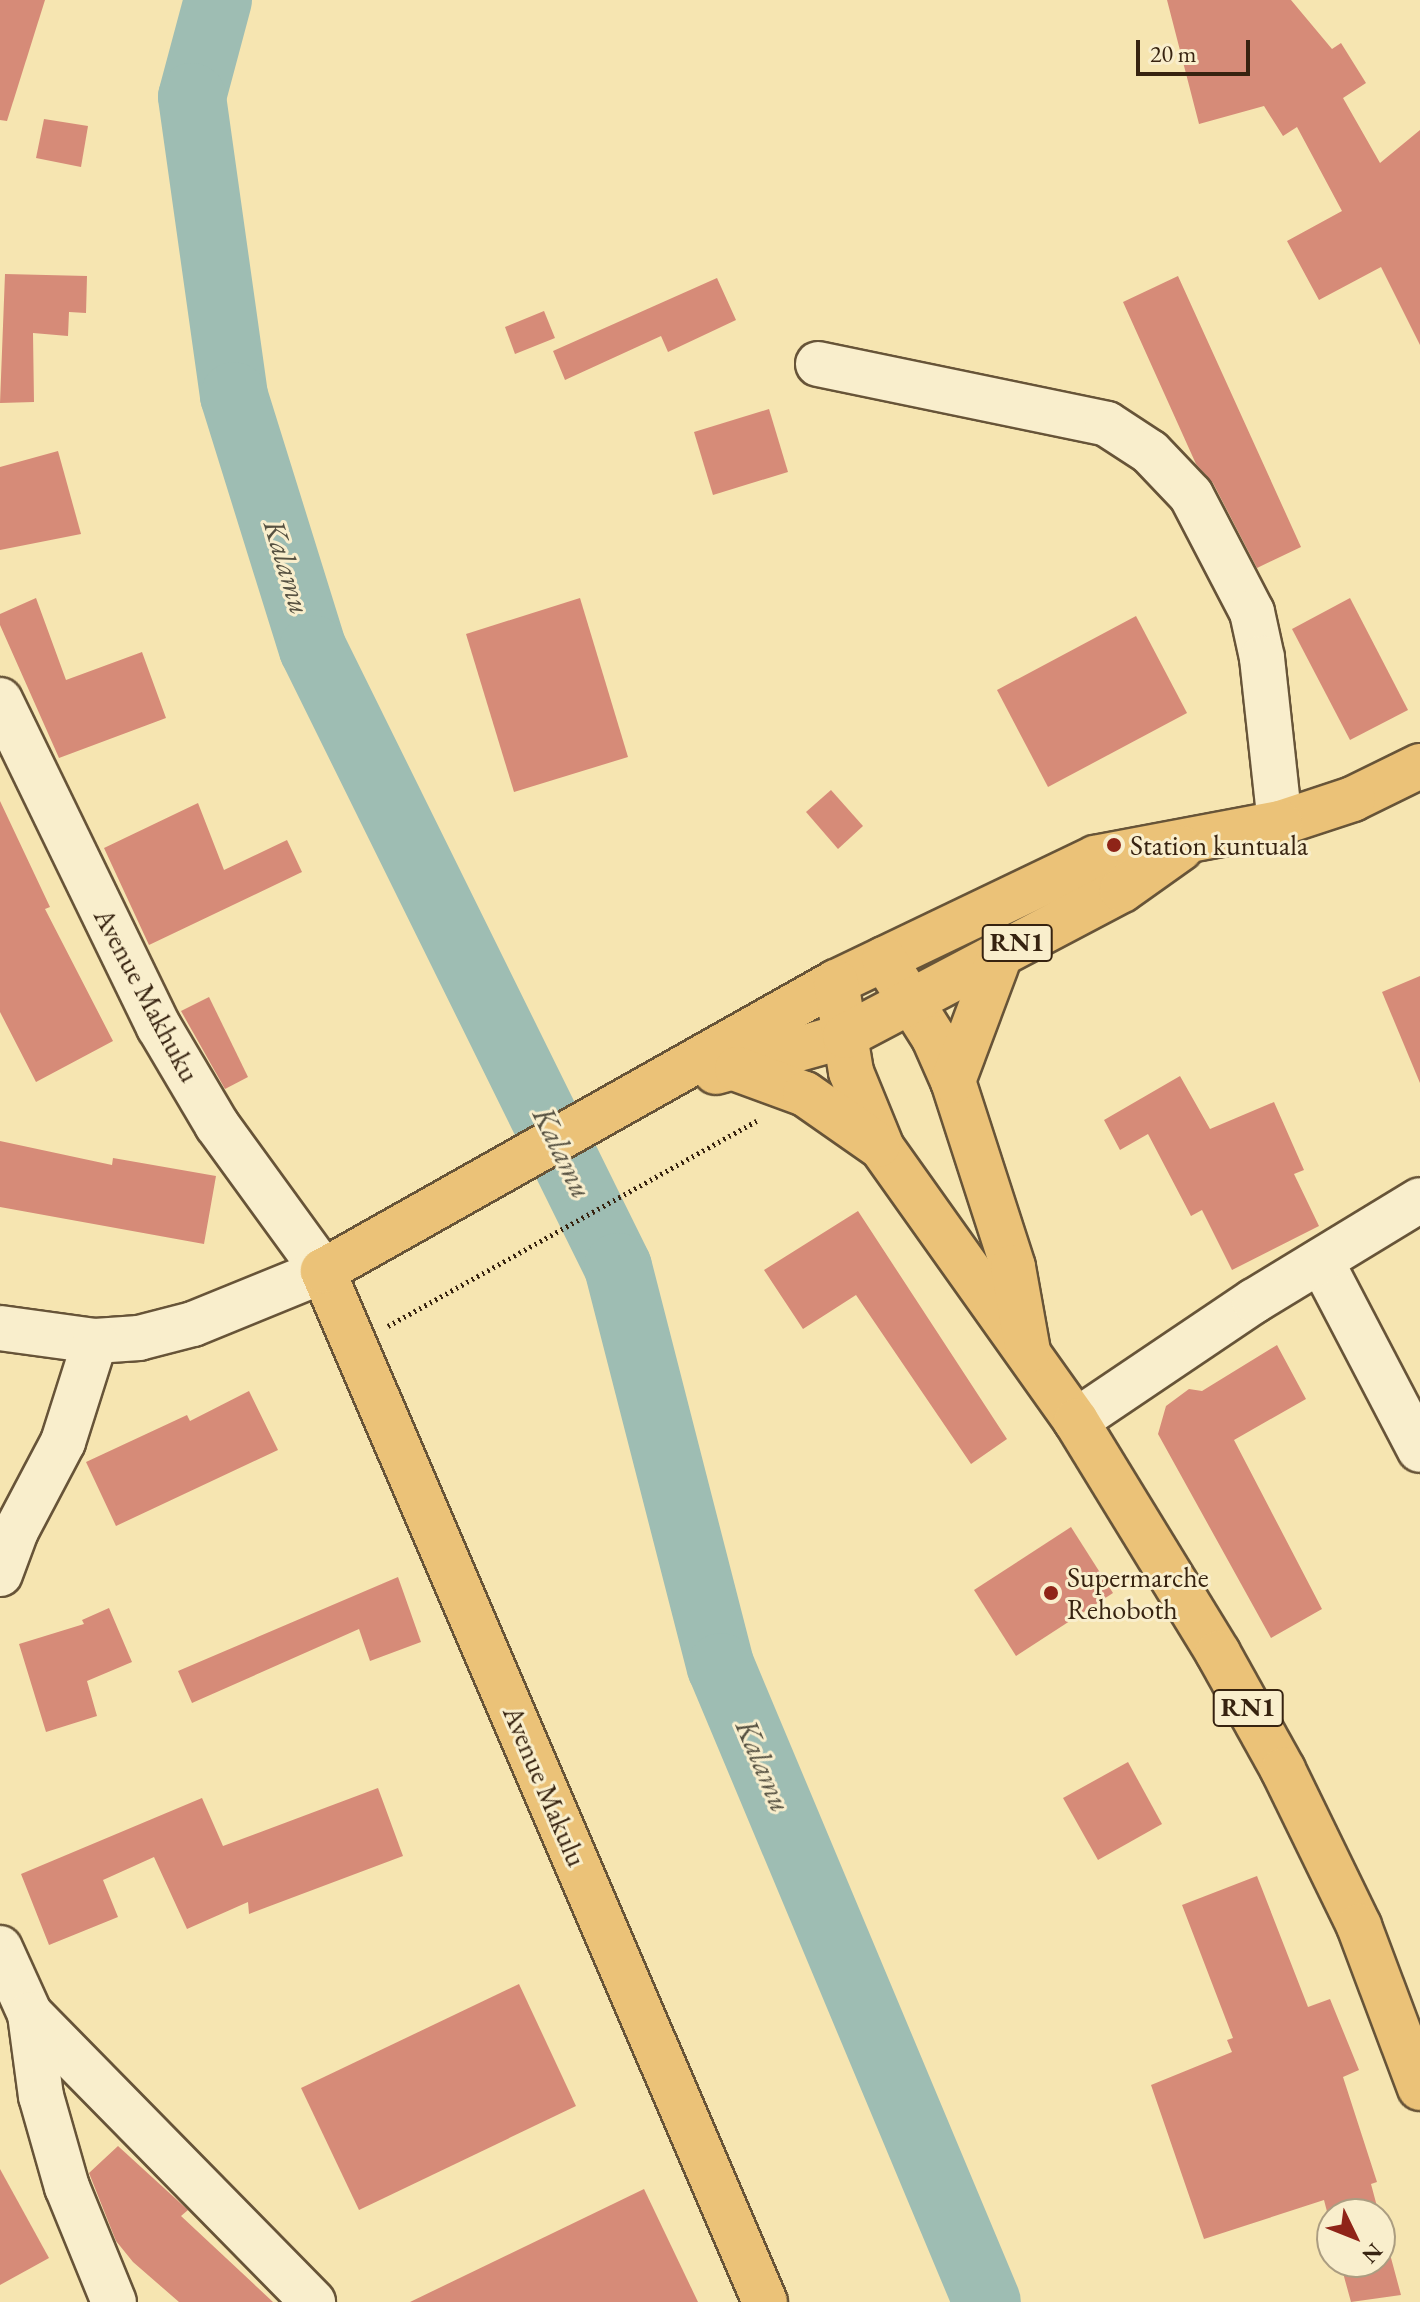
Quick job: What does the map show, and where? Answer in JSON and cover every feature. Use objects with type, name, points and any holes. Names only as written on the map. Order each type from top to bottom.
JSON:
[{"type":"main road","name":"RN1","points":[[1420,766],[1353,799],[1280,823],[1186,845],[1095,858],[836,982],[845,1036],[863,1109],[882,1148],[930,1222],[1076,1421],[1283,1770],[1359,1926],[1420,2088]]},
{"type":"main road","name":"RN1","points":[[845,1036],[911,1005],[1002,950],[1122,890],[1186,845]]},
{"type":"main road","points":[[953,1081],[1002,950]]},
{"type":"main road","name":"RN1","points":[[884,959],[934,1038],[953,1081],[1013,1267],[1028,1353]]},
{"type":"main road","points":[[323,1271],[652,1087],[693,1058],[836,982]]},
{"type":"main road","points":[[652,1087],[737,1069],[845,1036]]},
{"type":"main road","points":[[737,1069],[805,1094],[882,1148]]},
{"type":"main road","name":"Avenue Makulu","points":[[323,1271],[765,2302]]},
{"type":"street","points":[[818,364],[1107,424],[1150,452],[1191,495],[1252,612],[1262,658],[1280,823]]},
{"type":"street","name":"Avenue Makhuku","points":[[0,700],[159,1027],[217,1125],[323,1271]]},
{"type":"street","points":[[1076,1421],[1420,1200]]},
{"type":"street","points":[[1321,1261],[1420,1450]]},
{"type":"street","points":[[0,1328],[95,1341],[139,1338],[193,1324],[323,1271]]},
{"type":"street","points":[[0,1574],[16,1531],[63,1442],[95,1341]]},
{"type":"street","points":[[0,1948],[30,2014],[41,2096],[67,2187],[114,2302]]},
{"type":"street","points":[[30,2014],[313,2302]]},
{"type":"path","points":[[357,1345],[462,1281],[675,1168],[805,1094]]},
{"type":"building","points":[[0,0],[45,0],[7,121],[0,120]]},
{"type":"building","points":[[1167,0],[1291,0],[1332,49],[1341,43],[1366,83],[1343,98],[1380,163],[1420,130],[1420,345],[1381,267],[1319,300],[1287,241],[1342,211],[1297,127],[1283,136],[1264,106],[1199,124]]},
{"type":"building","points":[[44,119],[88,126],[81,167],[36,158]]},
{"type":"building","points":[[5,274],[87,276],[86,313],[69,312],[68,336],[33,333],[34,402],[0,403]]},
{"type":"building","points":[[1178,276],[1301,547],[1257,568],[1213,483],[1196,464],[1123,302]]},
{"type":"building","points":[[717,278],[736,320],[668,352],[661,336],[565,380],[553,351]]},
{"type":"building","points":[[544,311],[555,338],[515,354],[505,327]]},
{"type":"building","points":[[769,409],[788,472],[713,495],[694,432]]},
{"type":"building","points":[[58,451],[81,534],[0,550],[0,467]]},
{"type":"building","points":[[36,598],[66,680],[142,652],[166,718],[59,758],[0,625],[0,614]]},
{"type":"building","points":[[580,598],[628,757],[514,792],[466,634]]},
{"type":"building","points":[[1350,598],[1408,710],[1350,740],[1292,629]]},
{"type":"building","points":[[1136,616],[1187,713],[1048,787],[997,690]]},
{"type":"building","points":[[831,790],[863,826],[838,849],[806,812]]},
{"type":"building","points":[[0,801],[50,907],[45,909],[113,1041],[36,1082],[0,1012]]},
{"type":"building","points":[[198,803],[224,870],[287,840],[302,872],[149,945],[104,848]]},
{"type":"building","points":[[1420,976],[1420,1083],[1382,992]]},
{"type":"building","points":[[209,997],[248,1077],[225,1089],[181,1011]]},
{"type":"building","points":[[1180,1076],[1210,1129],[1274,1102],[1304,1170],[1294,1174],[1319,1226],[1232,1270],[1202,1210],[1191,1216],[1148,1134],[1120,1150],[1104,1120]]},
{"type":"building","points":[[0,1141],[112,1165],[113,1158],[216,1176],[204,1244],[0,1207]]},
{"type":"building","points":[[858,1211],[1007,1439],[971,1464],[856,1295],[803,1329],[764,1270]]},
{"type":"building","points":[[1277,1345],[1306,1399],[1234,1440],[1322,1609],[1271,1638],[1158,1434],[1166,1406],[1189,1389],[1202,1391]]},
{"type":"building","points":[[249,1391],[278,1450],[116,1526],[86,1462],[187,1415],[190,1421]]},
{"type":"building","points":[[1071,1527],[1113,1593],[1016,1656],[974,1590]]},
{"type":"building","points":[[398,1577],[421,1642],[370,1661],[359,1629],[192,1703],[178,1671]]},
{"type":"building","points":[[109,1608],[132,1662],[87,1681],[97,1716],[46,1732],[19,1644],[84,1624],[82,1620]]},
{"type":"building","points":[[1128,1762],[1162,1824],[1098,1860],[1063,1798]]},
{"type":"building","points":[[378,1788],[403,1856],[249,1914],[248,1902],[187,1929],[154,1857],[103,1880],[118,1917],[49,1945],[21,1874],[202,1798],[223,1846]]},
{"type":"building","points":[[1257,1876],[1308,2007],[1330,1999],[1359,2070],[1343,2077],[1377,2182],[1371,2184],[1375,2198],[1316,2198],[1316,2203],[1204,2239],[1151,2085],[1232,2052],[1227,2040],[1233,2038],[1182,1905]]},
{"type":"building","points":[[519,1984],[576,2106],[359,2210],[301,2088]]},
{"type":"building","points":[[118,2146],[188,2210],[181,2216],[273,2302],[179,2302],[133,2262],[116,2241],[89,2173]]},
{"type":"building","points":[[0,2169],[49,2258],[0,2285]]},
{"type":"building","points":[[644,2189],[698,2302],[410,2302]]},
{"type":"building","points":[[1396,2276],[1401,2295],[1351,2302],[1344,2278]]},
{"type":"waterway","name":"Kalamu","points":[[218,0],[192,97],[234,396],[313,649],[618,1267],[721,1667],[987,2302]]},
{"type":"place","name":"Station kuntuala","points":[[1114,845]]},
{"type":"place","name":"Supermarche Rehoboth","points":[[1051,1593]]}]
